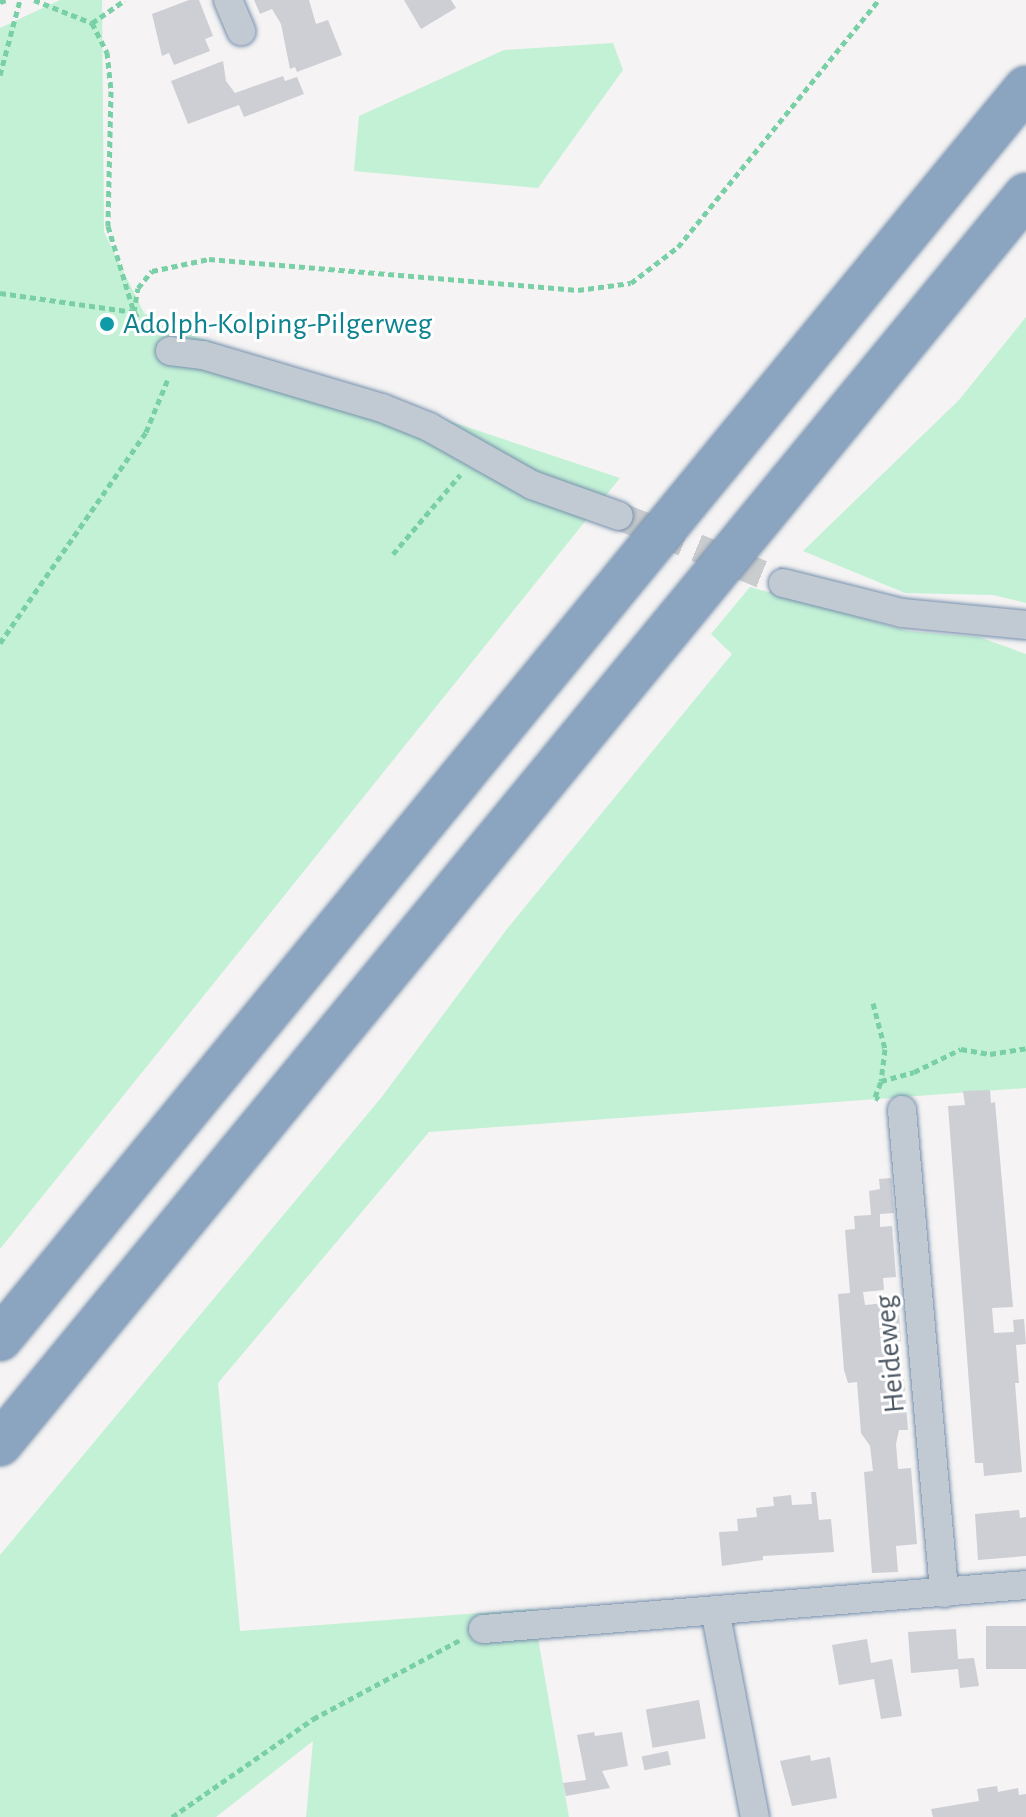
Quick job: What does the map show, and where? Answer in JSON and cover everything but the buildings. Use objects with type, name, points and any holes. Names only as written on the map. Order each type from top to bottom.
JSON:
[{"type":"highway","points":[[0,1339],[1026,88]]},
{"type":"highway","points":[[0,1444],[1026,195]]},
{"type":"street","points":[[228,0],[241,31]]},
{"type":"street","points":[[170,351],[203,355],[382,408],[429,427],[532,485],[619,516]]},
{"type":"street","points":[[783,583],[902,613],[1026,625]]},
{"type":"street","name":"Heideweg","points":[[902,1110],[944,1593]]},
{"type":"street","points":[[483,1629],[1026,1585]]},
{"type":"street","points":[[715,1610],[755,1817]]},
{"type":"path","points":[[0,2],[6,0]]},
{"type":"path","points":[[0,75],[20,0]]},
{"type":"path","points":[[34,0],[92,23],[107,52],[111,91],[108,226],[134,312]]},
{"type":"path","points":[[92,23],[125,0]]},
{"type":"path","points":[[134,312],[138,288],[152,271],[209,259],[578,290],[631,283],[678,247],[879,0]]},
{"type":"path","points":[[0,293],[134,312]]},
{"type":"path","points":[[0,643],[146,432],[166,392],[170,351]]},
{"type":"path","points":[[393,554],[477,456]]},
{"type":"path","points":[[873,1003],[885,1049],[881,1081],[875,1097],[902,1110]]},
{"type":"path","points":[[881,1081],[914,1072],[961,1049],[990,1054],[1026,1048]]},
{"type":"path","points":[[172,1817],[313,1719],[483,1629]]},
{"type":"green space","points":[[60,0],[102,0],[104,232],[144,313],[164,326],[620,478],[0,1249],[0,28]]},
{"type":"green space","points":[[613,43],[623,70],[538,188],[354,171],[359,116],[504,50]]},
{"type":"green space","points":[[1026,317],[1026,603],[993,595],[905,593],[803,551],[959,400]]},
{"type":"green space","points":[[750,587],[908,631],[979,637],[1026,654],[1026,1088],[429,1132],[218,1383],[240,1631],[533,1609],[569,1817],[306,1817],[313,1741],[216,1817],[0,1817],[0,1555],[381,1098],[507,929],[732,654],[711,634]]},
{"type":"tunnel","points":[[619,516],[783,583]]},
{"type":"place","name":"Adolph-Kolping-Pilgerweg","points":[[107,324]]}]
